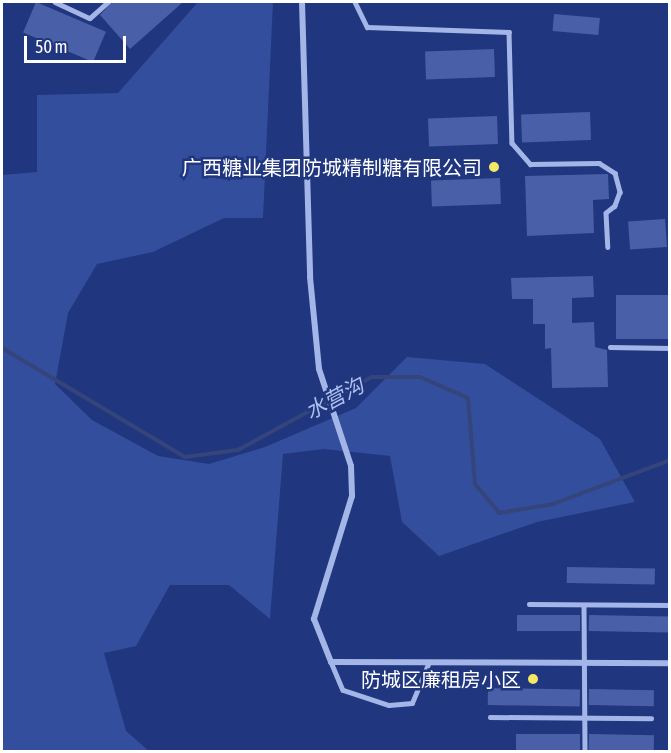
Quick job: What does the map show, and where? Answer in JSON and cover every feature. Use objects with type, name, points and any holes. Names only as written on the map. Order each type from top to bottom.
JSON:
[{"type":"street","points":[[302,2],[310,278],[319,369],[351,466],[352,496],[314,618],[331,662],[669,663]]},
{"type":"lane","points":[[55,2],[90,18],[108,2]]},
{"type":"lane","points":[[355,2],[367,27],[509,32],[512,143],[530,164],[599,164],[615,172],[620,192],[615,206],[606,213],[608,247]]},
{"type":"lane","points":[[610,347],[669,348]]},
{"type":"lane","points":[[529,604],[669,605]]},
{"type":"lane","points":[[585,605],[585,752]]},
{"type":"lane","points":[[331,662],[343,690],[389,705],[412,703],[429,662]]},
{"type":"lane","points":[[490,717],[651,718]]},
{"type":"shaded area","points":[[198,2],[273,2],[263,218],[224,218],[153,252],[97,264],[68,313],[55,384],[92,420],[158,456],[209,464],[265,447],[356,408],[407,357],[485,364],[600,439],[635,502],[537,522],[439,556],[402,522],[390,456],[324,449],[283,454],[270,619],[229,585],[170,585],[136,646],[104,653],[126,731],[149,751],[2,752],[2,175],[37,172],[37,95],[118,93]]},
{"type":"building","points":[[36,2],[106,32],[93,62],[23,32]]},
{"type":"building","points":[[112,2],[183,2],[130,49],[100,15]]},
{"type":"building","points":[[554,14],[600,18],[598,35],[553,31]]},
{"type":"building","points":[[494,49],[495,77],[426,79],[425,51]]},
{"type":"building","points":[[590,112],[591,140],[522,142],[521,114]]},
{"type":"building","points":[[497,116],[498,144],[429,146],[428,118]]},
{"type":"building","points":[[608,174],[609,199],[593,200],[594,233],[527,236],[525,176]]},
{"type":"building","points":[[500,178],[501,204],[432,206],[431,180]]},
{"type":"building","points":[[665,219],[667,247],[630,250],[628,222]]},
{"type":"building","points":[[593,276],[594,297],[572,298],[572,323],[594,322],[595,347],[607,350],[608,387],[552,388],[551,348],[545,349],[545,324],[533,324],[533,299],[512,299],[511,278]]},
{"type":"building","points":[[616,295],[669,295],[669,339],[616,339]]},
{"type":"building","points":[[567,567],[655,569],[655,585],[567,583]]},
{"type":"building","points":[[517,615],[580,615],[580,631],[517,631]]},
{"type":"building","points":[[589,615],[669,616],[669,632],[589,631]]},
{"type":"building","points":[[488,688],[580,690],[580,707],[488,705]]},
{"type":"building","points":[[589,689],[654,690],[654,706],[589,705]]},
{"type":"building","points":[[516,734],[580,734],[580,750],[516,750]]},
{"type":"building","points":[[589,734],[654,735],[654,751],[589,750]]},
{"type":"waterway","name":"水营沟","points":[[2,348],[185,457],[238,450],[372,377],[420,377],[468,398],[475,484],[499,513],[553,504],[670,460]]},
{"type":"place","name":"广西糖业集团防城精制糖有限公司","points":[[494,167]]},
{"type":"place","name":"防城区廉租房小区","points":[[533,679]]}]
